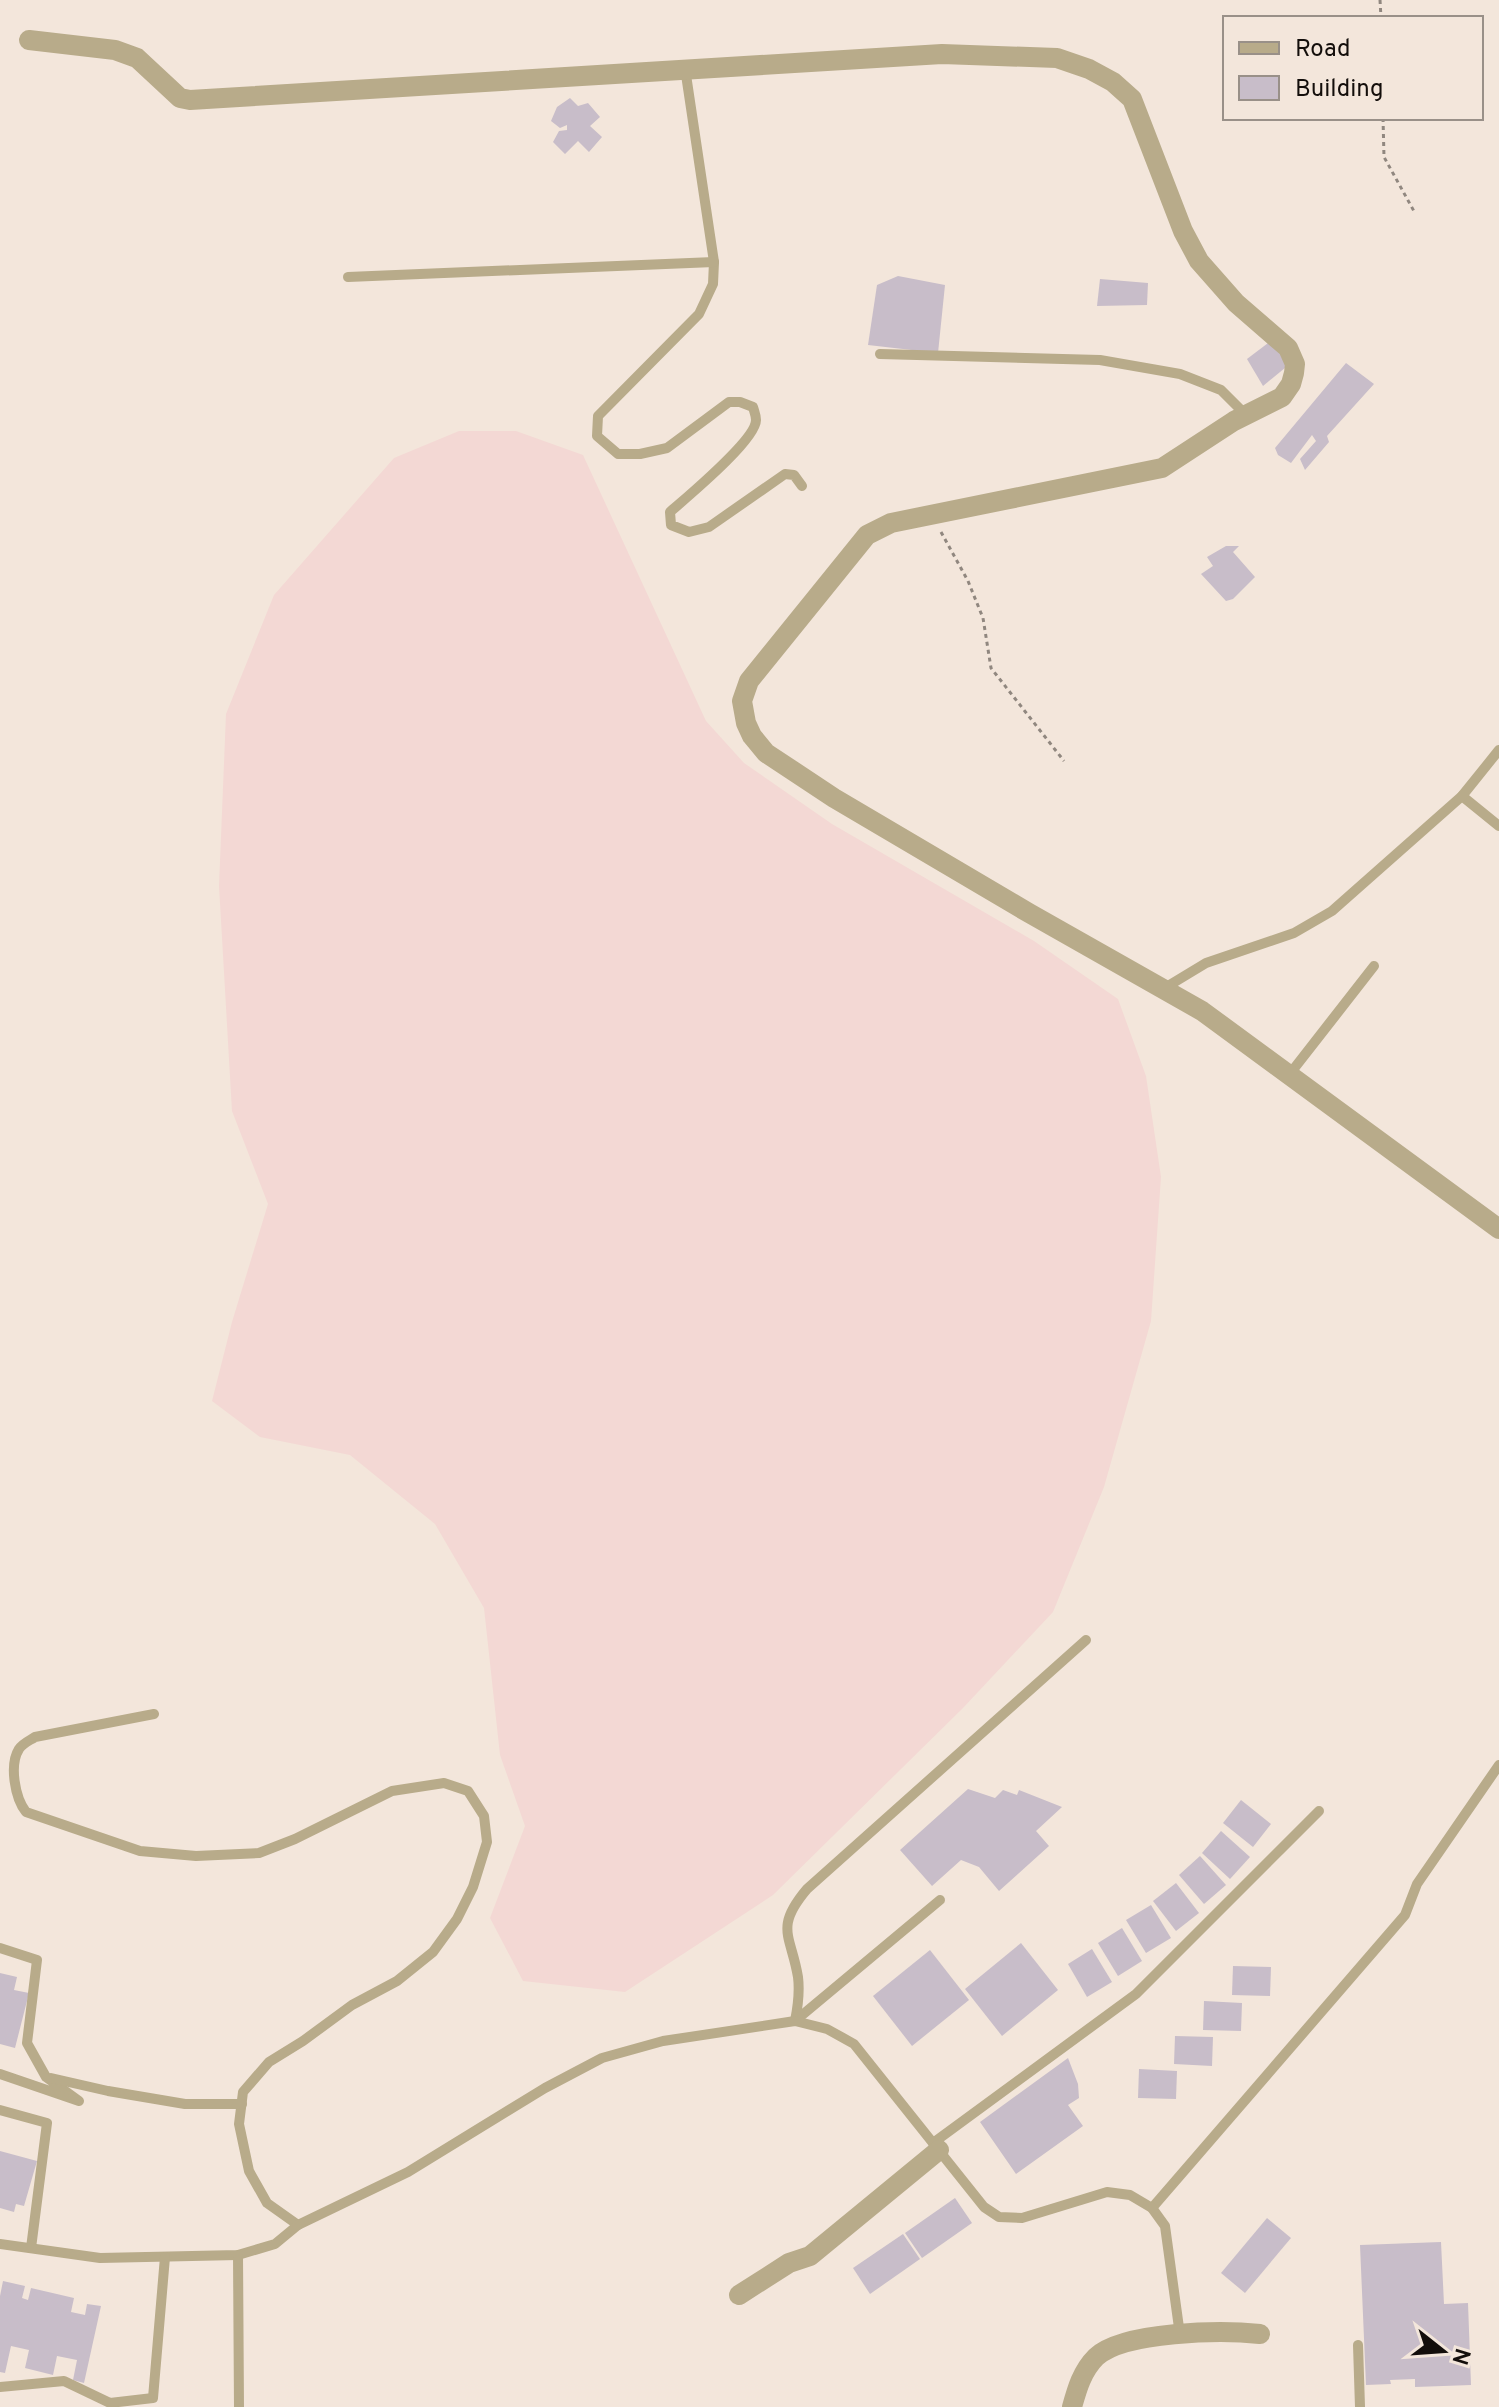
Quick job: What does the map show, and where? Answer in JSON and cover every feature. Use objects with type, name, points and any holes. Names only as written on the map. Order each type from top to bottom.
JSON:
[{"type":"street","points":[[29,40],[115,50],[137,58],[180,98],[190,100],[942,54],[1057,58],[1089,69],[1113,82],[1132,99],[1183,231],[1199,261],[1236,303],[1288,348],[1295,364],[1291,384],[1282,397],[1246,415],[1162,468],[891,523],[867,535],[749,681],[742,701],[746,723],[766,753],[834,798],[1202,1011],[1499,1229]]},
{"type":"street","points":[[739,2295],[789,2263],[810,2256],[936,2147]]},
{"type":"street","points":[[1072,2407],[1080,2379],[1097,2356],[1126,2341],[1238,2331],[1260,2334]]},
{"type":"lane","points":[[685,68],[714,262],[713,284],[699,314],[598,416],[597,436],[618,454],[640,454],[667,448],[729,402],[753,407],[756,421],[751,433],[722,465],[670,512],[671,525],[689,532],[709,527],[785,474],[794,475],[802,486]]},
{"type":"lane","points":[[348,277],[714,262]]},
{"type":"lane","points":[[880,354],[1100,360],[1180,374],[1221,390],[1246,415]]},
{"type":"lane","points":[[1162,990],[1206,963],[1294,933],[1332,911],[1462,796],[1499,750]]},
{"type":"lane","points":[[1462,796],[1499,826]]},
{"type":"lane","points":[[1289,1075],[1374,966]]},
{"type":"lane","points":[[795,2021],[798,1980],[786,1936],[794,1905],[807,1889],[1086,1640]]},
{"type":"lane","points":[[154,1714],[35,1737],[21,1745],[16,1754],[15,1788],[18,1802],[26,1812],[140,1851],[196,1856],[259,1853],[295,1839],[392,1791],[423,1785],[444,1783],[468,1791],[484,1816],[487,1842],[473,1887],[457,1919],[433,1952],[397,1981],[352,2005],[269,2062],[243,2092],[239,2124],[249,2171],[267,2203],[298,2225]]},
{"type":"lane","points":[[1152,2208],[1405,1915],[1417,1884],[1499,1765]]},
{"type":"lane","points":[[936,2147],[1136,1994],[1319,1811]]},
{"type":"lane","points":[[795,2021],[940,1900]]},
{"type":"lane","points":[[0,1948],[37,1960],[27,2043],[46,2077],[79,2101],[0,2074]]},
{"type":"lane","points":[[0,2244],[100,2258],[238,2255],[275,2244],[298,2225],[408,2172],[545,2088],[602,2058],[663,2041],[795,2021],[827,2029],[854,2044],[984,2207],[999,2217],[1022,2218],[1107,2192],[1130,2195],[1152,2208],[1165,2226],[1180,2335]]},
{"type":"lane","points":[[46,2077],[185,2104],[242,2104]]},
{"type":"lane","points":[[0,2110],[47,2123],[31,2248]]},
{"type":"lane","points":[[238,2255],[239,2407]]},
{"type":"lane","points":[[0,2387],[64,2381],[110,2403],[153,2398],[165,2257]]},
{"type":"lane","points":[[1358,2345],[1360,2407]]},
{"type":"path","points":[[1383,120],[1384,157],[1415,213]]},
{"type":"path","points":[[931,515],[968,581],[983,618],[991,668],[1064,761]]},
{"type":"shaded area","points":[[459,431],[516,431],[583,455],[706,721],[744,763],[832,824],[1034,941],[1118,999],[1146,1076],[1161,1177],[1151,1321],[1104,1487],[1053,1612],[963,1708],[773,1895],[625,1992],[523,1981],[490,1918],[525,1826],[500,1755],[484,1608],[435,1524],[350,1455],[260,1437],[212,1401],[268,1204],[232,1111],[219,886],[226,714],[274,595],[394,458]]},
{"type":"building","points":[[570,98],[578,106],[588,103],[600,117],[590,126],[602,137],[589,152],[578,141],[565,154],[553,142],[559,131],[567,130],[567,125],[560,128],[551,121],[557,107]]},
{"type":"building","points":[[898,276],[945,285],[938,353],[868,345],[877,285]]},
{"type":"building","points":[[1100,279],[1148,283],[1147,305],[1097,306]]},
{"type":"building","points":[[1272,340],[1291,363],[1263,386],[1247,359]]},
{"type":"building","points":[[1346,363],[1374,384],[1327,436],[1329,442],[1305,470],[1300,459],[1316,441],[1312,435],[1291,463],[1278,455],[1275,448]]},
{"type":"building","points":[[1226,546],[1239,546],[1233,552],[1255,577],[1233,599],[1226,601],[1201,574],[1213,566],[1207,557]]},
{"type":"building","points":[[968,1789],[995,1798],[1003,1790],[1017,1795],[1019,1790],[1062,1807],[1036,1831],[1049,1846],[999,1891],[979,1867],[961,1860],[932,1886],[900,1850]]},
{"type":"building","points":[[1241,1800],[1271,1824],[1253,1847],[1223,1823]]},
{"type":"building","points":[[1221,1831],[1250,1857],[1230,1879],[1202,1853]]},
{"type":"building","points":[[1200,1856],[1226,1885],[1204,1904],[1179,1875]]},
{"type":"building","points":[[1176,1883],[1199,1913],[1176,1931],[1153,1901]]},
{"type":"building","points":[[1151,1905],[1171,1938],[1146,1953],[1126,1920]]},
{"type":"building","points":[[1122,1928],[1142,1961],[1118,1976],[1098,1943]]},
{"type":"building","points":[[1021,1943],[1058,1990],[1002,2036],[965,1989]]},
{"type":"building","points":[[1092,1949],[1112,1982],[1087,1997],[1068,1964]]},
{"type":"building","points":[[930,1950],[969,2000],[912,2046],[873,1996]]},
{"type":"building","points":[[1233,1966],[1271,1967],[1270,1996],[1232,1995]]},
{"type":"building","points":[[0,1973],[17,1977],[14,1990],[29,1993],[15,2048],[0,2044]]},
{"type":"building","points":[[1204,2001],[1242,2003],[1241,2031],[1203,2030]]},
{"type":"building","points":[[1175,2036],[1213,2037],[1212,2066],[1174,2064]]},
{"type":"building","points":[[1068,2058],[1078,2084],[1079,2098],[1068,2105],[1083,2126],[1016,2174],[980,2122]]},
{"type":"building","points":[[1139,2069],[1177,2071],[1176,2099],[1138,2098]]},
{"type":"building","points":[[0,2151],[37,2161],[24,2206],[16,2204],[14,2212],[0,2208]]},
{"type":"building","points":[[955,2198],[972,2223],[922,2258],[905,2233]]},
{"type":"building","points":[[1267,2218],[1291,2238],[1245,2293],[1221,2273]]},
{"type":"building","points":[[903,2234],[920,2259],[870,2294],[853,2268]]},
{"type":"building","points":[[1441,2242],[1444,2304],[1468,2303],[1471,2385],[1415,2387],[1415,2379],[1366,2385],[1360,2245]]},
{"type":"building","points":[[3,2281],[25,2286],[22,2298],[28,2300],[31,2288],[74,2298],[71,2312],[85,2315],[87,2304],[101,2306],[84,2383],[73,2380],[77,2360],[57,2356],[53,2375],[25,2368],[29,2350],[11,2346],[5,2373],[0,2372],[0,2296]]}]
